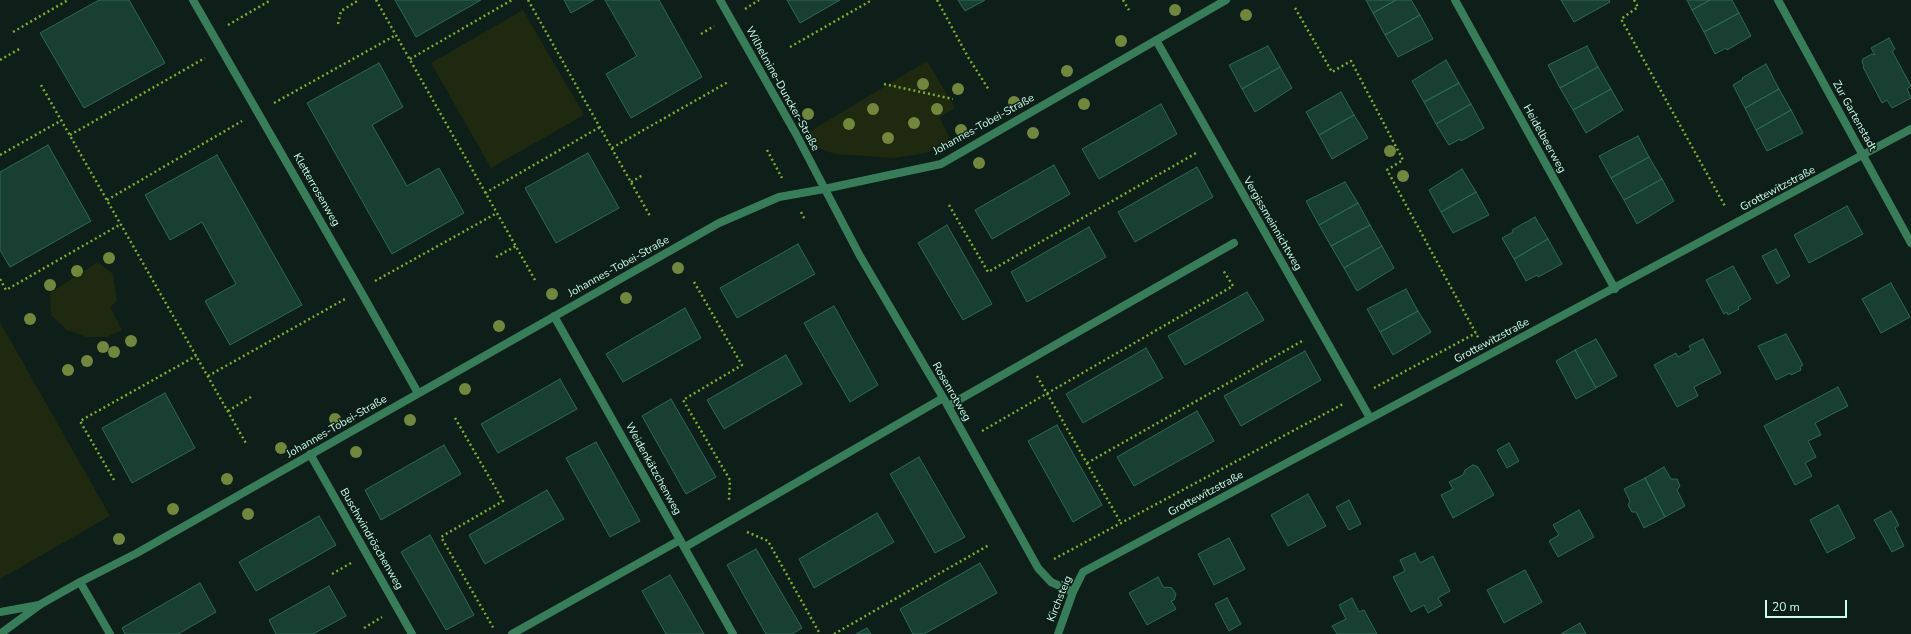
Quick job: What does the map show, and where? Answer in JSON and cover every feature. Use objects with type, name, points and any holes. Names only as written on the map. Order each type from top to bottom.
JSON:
[{"type":"street","name":"Kletterrosenweg","points":[[193,0],[418,393]]},
{"type":"street","name":"Wilhelmine-Duncker-Straße","points":[[720,0],[796,134],[824,189]]},
{"type":"street","name":"Johannes-Tobei-Straße","points":[[0,634],[41,604],[137,553],[719,223],[779,197],[941,164],[1226,0]]},
{"type":"street","name":"Heidelbeerweg","points":[[1455,0],[1615,289]]},
{"type":"street","name":"Zur Gartenstadt","points":[[1778,0],[1911,243]]},
{"type":"street","name":"Vergissmeinnichtweg","points":[[1156,40],[1370,418]]},
{"type":"street","name":"Grottewitzstraße","points":[[1083,572],[1615,289],[1911,129]]},
{"type":"street","name":"Rosenrotweg","points":[[824,189],[860,256],[948,406],[1038,568],[1051,582],[1073,592]]},
{"type":"street","points":[[948,406],[1234,243]]},
{"type":"street","name":"Weidenkätzchenweg","points":[[554,316],[733,634]]},
{"type":"street","points":[[512,634],[683,544],[727,523],[943,398]]},
{"type":"street","name":"Buschwindröschenweg","points":[[310,454],[412,634]]},
{"type":"street","name":"Kirchsteig","points":[[1058,634],[1073,592],[1083,572]]},
{"type":"street","points":[[80,582],[110,634]]},
{"type":"street","name":"Johannes-Tobei-Straße","points":[[0,612],[41,604]]},
{"type":"path","points":[[12,32],[68,0]]},
{"type":"path","points":[[212,34],[271,0]]},
{"type":"path","points":[[338,24],[341,11],[359,0]]},
{"type":"path","points":[[376,0],[535,280]]},
{"type":"path","points":[[410,59],[512,0]]},
{"type":"path","points":[[528,0],[650,216]]},
{"type":"path","points":[[790,47],[872,0]]},
{"type":"path","points":[[937,0],[968,57],[989,90]]},
{"type":"path","points":[[1123,0],[1129,10]]},
{"type":"path","points":[[1634,0],[1638,7],[1621,19],[1717,193]]},
{"type":"path","points":[[1296,8],[1332,72],[1351,61],[1403,160],[1387,170],[1472,325]]},
{"type":"path","points":[[0,60],[21,48]]},
{"type":"path","points":[[70,134],[221,49]]},
{"type":"path","points":[[612,148],[728,82]]},
{"type":"path","points":[[884,84],[953,100]]},
{"type":"path","points":[[41,85],[247,445]]},
{"type":"path","points":[[0,155],[62,120]]},
{"type":"path","points":[[486,193],[600,127]]},
{"type":"path","points":[[949,205],[988,272],[1214,143]]},
{"type":"path","points":[[631,182],[643,175]]},
{"type":"path","points":[[0,279],[6,290],[121,224]]},
{"type":"path","points":[[496,257],[516,246]]},
{"type":"path","points":[[966,440],[1233,286],[1214,254]]},
{"type":"path","points":[[694,282],[742,365],[683,400],[730,480],[727,523],[768,541],[820,634]]},
{"type":"path","points":[[1087,463],[1320,331]]},
{"type":"path","points":[[1038,568],[1476,333]]},
{"type":"path","points":[[114,480],[80,421],[196,356]]},
{"type":"path","points":[[1028,360],[1121,523]]},
{"type":"path","points":[[228,411],[251,397]]},
{"type":"path","points":[[455,418],[503,501],[441,537],[496,634]]},
{"type":"path","points":[[834,634],[989,545]]},
{"type":"green space","points":[[523,10],[584,115],[491,168],[431,63]]},
{"type":"green space","points":[[927,61],[955,108],[939,117],[951,141],[926,153],[894,158],[836,154],[818,147],[809,132]]},
{"type":"green space","points":[[98,262],[113,274],[117,301],[110,307],[122,330],[107,337],[87,337],[67,330],[51,315],[50,293]]},
{"type":"green space","points":[[0,322],[110,516],[0,579]]},
{"type":"building","points":[[99,0],[129,0],[165,63],[84,108],[40,33]]},
{"type":"building","points":[[395,0],[481,0],[416,37]]},
{"type":"building","points":[[564,0],[594,0],[571,13]]},
{"type":"building","points":[[605,0],[659,0],[702,77],[631,118],[606,74],[637,56]]},
{"type":"building","points":[[787,0],[840,0],[800,23]]},
{"type":"building","points":[[958,0],[985,0],[965,11]]},
{"type":"building","points":[[1366,0],[1396,0],[1373,13]]},
{"type":"building","points":[[1396,0],[1411,0],[1420,15],[1385,35],[1373,13]]},
{"type":"building","points":[[1561,0],[1609,0],[1610,2],[1574,22]]},
{"type":"building","points":[[1687,0],[1710,0],[1692,10]]},
{"type":"building","points":[[1710,0],[1732,0],[1739,13],[1704,32],[1692,10]]},
{"type":"building","points":[[1739,13],[1751,36],[1727,50],[1726,48],[1715,54],[1704,32]]},
{"type":"building","points":[[1420,15],[1433,39],[1398,57],[1385,35]]},
{"type":"building","points":[[1889,38],[1895,49],[1892,51],[1911,86],[1907,89],[1911,98],[1892,108],[1887,100],[1882,103],[1863,67],[1862,62],[1863,59],[1872,54],[1875,55],[1871,48]]},
{"type":"building","points":[[1268,46],[1280,67],[1242,89],[1229,65]]},
{"type":"building","points":[[1587,46],[1598,67],[1560,88],[1548,65]]},
{"type":"building","points":[[1446,60],[1459,83],[1424,102],[1412,81]]},
{"type":"building","points":[[379,63],[403,107],[372,125],[407,186],[439,168],[464,213],[392,254],[307,103]]},
{"type":"building","points":[[1766,64],[1779,89],[1745,108],[1733,85]]},
{"type":"building","points":[[1280,67],[1292,88],[1255,112],[1242,89]]},
{"type":"building","points":[[1598,67],[1611,89],[1573,110],[1560,88]]},
{"type":"building","points":[[1459,83],[1471,104],[1436,124],[1424,102]]},
{"type":"building","points":[[1611,89],[1623,110],[1586,133],[1573,110]]},
{"type":"building","points":[[1779,89],[1791,110],[1756,130],[1745,108]]},
{"type":"building","points":[[1341,92],[1354,115],[1319,135],[1306,112]]},
{"type":"building","points":[[1161,104],[1177,134],[1099,179],[1082,149]]},
{"type":"building","points":[[1471,104],[1484,128],[1461,141],[1460,139],[1449,145],[1436,124]]},
{"type":"building","points":[[1791,110],[1803,133],[1767,151],[1756,130]]},
{"type":"building","points":[[1354,115],[1368,138],[1332,159],[1319,135]]},
{"type":"building","points":[[1638,136],[1649,157],[1611,178],[1599,156]]},
{"type":"building","points":[[48,145],[91,221],[10,267],[0,250],[0,172]]},
{"type":"building","points":[[588,153],[619,208],[556,243],[525,188]]},
{"type":"building","points":[[217,155],[302,305],[230,345],[205,301],[236,284],[202,222],[170,240],[145,195]]},
{"type":"building","points":[[1649,157],[1662,179],[1624,200],[1611,178]]},
{"type":"building","points":[[1054,165],[1070,194],[992,239],[975,210]]},
{"type":"building","points":[[1197,167],[1213,197],[1135,242],[1118,212]]},
{"type":"building","points":[[1462,169],[1476,192],[1441,212],[1429,190]]},
{"type":"building","points":[[1662,179],[1674,201],[1637,224],[1624,200]]},
{"type":"building","points":[[1345,182],[1358,203],[1319,225],[1306,201]]},
{"type":"building","points":[[1476,192],[1489,215],[1453,233],[1441,212]]},
{"type":"building","points":[[1358,203],[1370,225],[1331,246],[1319,225]]},
{"type":"building","points":[[1847,206],[1863,234],[1809,263],[1794,235]]},
{"type":"building","points":[[1535,217],[1548,239],[1514,259],[1502,238],[1513,232],[1512,230]]},
{"type":"building","points":[[947,225],[992,304],[963,320],[918,243]]},
{"type":"building","points":[[1370,225],[1382,246],[1344,268],[1331,246]]},
{"type":"building","points":[[1089,227],[1106,257],[1027,302],[1011,272]]},
{"type":"building","points":[[1548,239],[1562,264],[1538,277],[1537,275],[1526,281],[1514,259]]},
{"type":"building","points":[[798,244],[815,274],[737,318],[720,288]]},
{"type":"building","points":[[1382,246],[1394,268],[1357,291],[1344,268]]},
{"type":"building","points":[[1776,249],[1790,276],[1777,284],[1762,256]]},
{"type":"building","points":[[1733,266],[1751,299],[1738,307],[1739,309],[1728,315],[1727,312],[1724,314],[1706,280]]},
{"type":"building","points":[[1891,283],[1910,317],[1881,333],[1862,299]]},
{"type":"building","points":[[1406,289],[1418,311],[1380,332],[1367,309]]},
{"type":"building","points":[[1247,292],[1264,320],[1185,365],[1168,336]]},
{"type":"building","points":[[834,306],[878,385],[850,402],[804,323]]},
{"type":"building","points":[[685,308],[701,338],[623,382],[606,354]]},
{"type":"building","points":[[1418,311],[1431,332],[1393,355],[1380,332]]},
{"type":"building","points":[[1786,334],[1803,365],[1800,367],[1801,370],[1791,375],[1790,373],[1776,380],[1758,346]]},
{"type":"building","points":[[1596,339],[1617,376],[1596,388],[1575,350]]},
{"type":"building","points":[[1703,339],[1721,373],[1694,387],[1698,396],[1677,407],[1654,365],[1676,353],[1678,357],[1691,350],[1689,346]]},
{"type":"building","points":[[1146,348],[1163,378],[1083,423],[1066,394]]},
{"type":"building","points":[[1575,350],[1596,388],[1576,399],[1556,361]]},
{"type":"building","points":[[1305,351],[1321,380],[1241,426],[1224,396]]},
{"type":"building","points":[[786,355],[802,384],[724,429],[707,400]]},
{"type":"building","points":[[560,379],[577,409],[498,453],[481,424]]},
{"type":"building","points":[[1838,387],[1848,406],[1815,423],[1821,435],[1808,441],[1816,457],[1805,463],[1812,476],[1795,485],[1764,426]]},
{"type":"building","points":[[165,393],[195,448],[132,483],[102,428]]},
{"type":"building","points":[[671,399],[716,477],[686,494],[642,416]]},
{"type":"building","points":[[1197,411],[1214,441],[1134,486],[1117,457]]},
{"type":"building","points":[[1057,425],[1102,505],[1073,522],[1028,441]]},
{"type":"building","points":[[596,442],[640,521],[610,537],[566,458]]},
{"type":"building","points":[[1509,443],[1519,461],[1507,468],[1497,450]]},
{"type":"building","points":[[444,445],[461,474],[381,520],[365,490]]},
{"type":"building","points":[[919,457],[965,537],[935,553],[890,474]]},
{"type":"building","points":[[1473,465],[1478,467],[1494,495],[1453,518],[1441,495],[1453,489],[1449,482],[1463,475],[1465,470]]},
{"type":"building","points":[[1664,467],[1671,479],[1677,479],[1680,486],[1677,490],[1685,506],[1665,517],[1645,478]]},
{"type":"building","points":[[1645,478],[1665,517],[1644,528],[1636,512],[1632,512],[1628,505],[1630,501],[1624,489]]},
{"type":"building","points":[[547,490],[564,519],[485,564],[469,535]]},
{"type":"building","points":[[1308,494],[1326,526],[1288,546],[1271,515]]},
{"type":"building","points":[[1349,500],[1361,524],[1349,530],[1336,507]]},
{"type":"building","points":[[1838,505],[1855,538],[1827,553],[1810,520]]},
{"type":"building","points":[[1579,510],[1594,537],[1558,557],[1549,541],[1559,535],[1553,525]]},
{"type":"building","points":[[1891,511],[1899,525],[1895,528],[1904,546],[1892,552],[1874,520]]},
{"type":"building","points":[[877,513],[894,542],[814,588],[799,559]]},
{"type":"building","points":[[319,516],[336,545],[256,591],[239,562]]},
{"type":"building","points":[[430,535],[474,615],[446,630],[401,552]]},
{"type":"building","points":[[1229,538],[1245,569],[1214,585],[1198,554]]},
{"type":"building","points":[[756,549],[802,628],[792,634],[766,634],[727,565]]},
{"type":"building","points":[[1415,553],[1420,563],[1433,556],[1450,591],[1438,598],[1442,605],[1428,613],[1424,605],[1411,612],[1393,577],[1405,571],[1400,560]]},
{"type":"building","points":[[980,563],[997,593],[924,634],[913,634],[900,609]]},
{"type":"building","points":[[1525,570],[1542,602],[1504,623],[1487,590]]},
{"type":"building","points":[[670,575],[704,634],[666,634],[642,591]]},
{"type":"building","points":[[1158,577],[1164,588],[1172,588],[1176,594],[1174,600],[1171,601],[1176,609],[1147,625],[1129,593]]},
{"type":"building","points":[[200,583],[216,612],[178,634],[125,634],[122,628]]},
{"type":"building","points":[[329,586],[346,616],[313,634],[276,634],[269,620]]},
{"type":"building","points":[[1227,598],[1241,624],[1229,631],[1215,604]]},
{"type":"building","points":[[1352,598],[1359,612],[1364,610],[1377,634],[1337,634],[1332,626],[1346,619],[1339,605]]},
{"type":"building","points":[[1580,623],[1586,634],[1561,634]]},
{"type":"building","points":[[867,628],[871,634],[856,634]]}]
